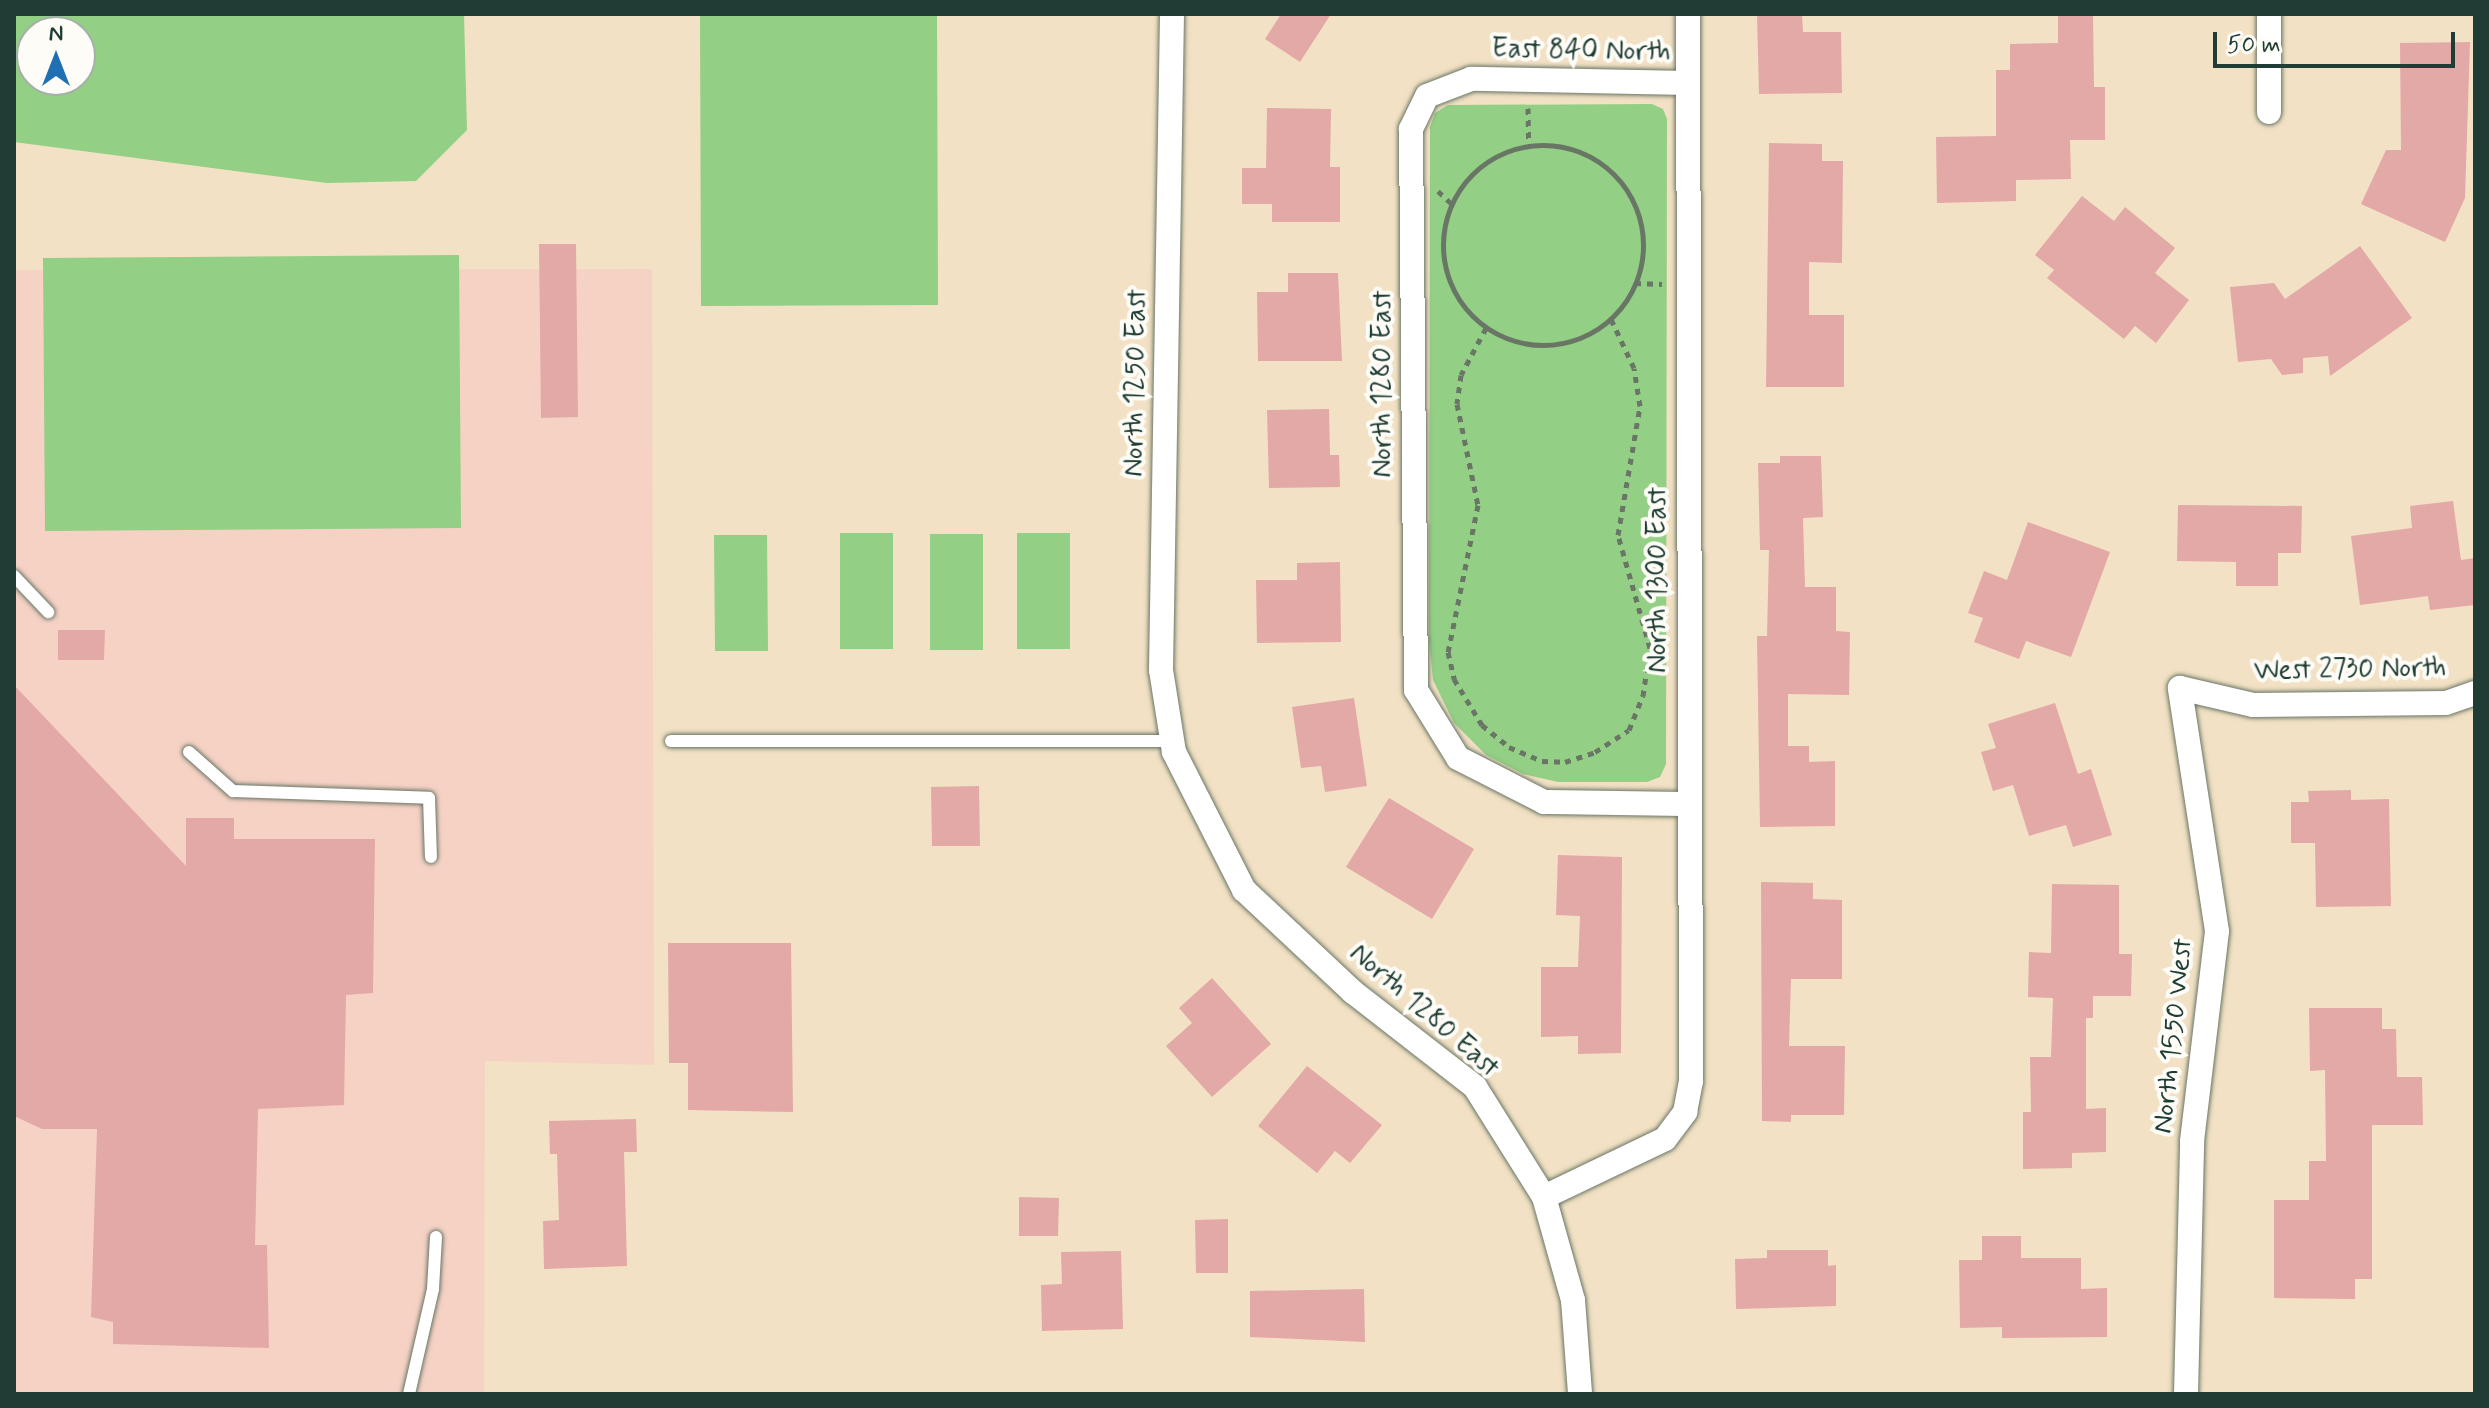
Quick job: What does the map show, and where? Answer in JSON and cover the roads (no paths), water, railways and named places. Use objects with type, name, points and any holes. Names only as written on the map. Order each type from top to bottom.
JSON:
[{"type":"street","name":"North 1250 East","points":[[1172,14],[1161,670],[1174,746]]},
{"type":"street","name":"North 1300 East","points":[[1544,1197],[1665,1139],[1685,1112],[1691,1081],[1688,14]]},
{"type":"street","points":[[2269,14],[2269,112]]},
{"type":"street","name":"East 840 North","points":[[1427,96],[1471,79],[1688,83]]},
{"type":"street","name":"North 1280 East","points":[[1427,96],[1411,129],[1416,690],[1458,758],[1544,802],[1689,804]]},
{"type":"street","name":"West 2730 North","points":[[2180,688],[2253,705],[2446,703],[2475,693]]},
{"type":"street","name":"North 1550 West","points":[[2180,688],[2217,931],[2192,1141],[2186,1394]]},
{"type":"street","name":"North 1280 East","points":[[1174,746],[1244,890],[1353,992],[1475,1087],[1544,1197],[1573,1300],[1580,1394]]},
{"type":"lane","points":[[14,576],[48,612]]},
{"type":"lane","points":[[671,741],[1174,746]]},
{"type":"lane","points":[[189,752],[233,791],[429,798],[431,857]]},
{"type":"lane","points":[[409,1394],[433,1289],[436,1237]]}]
